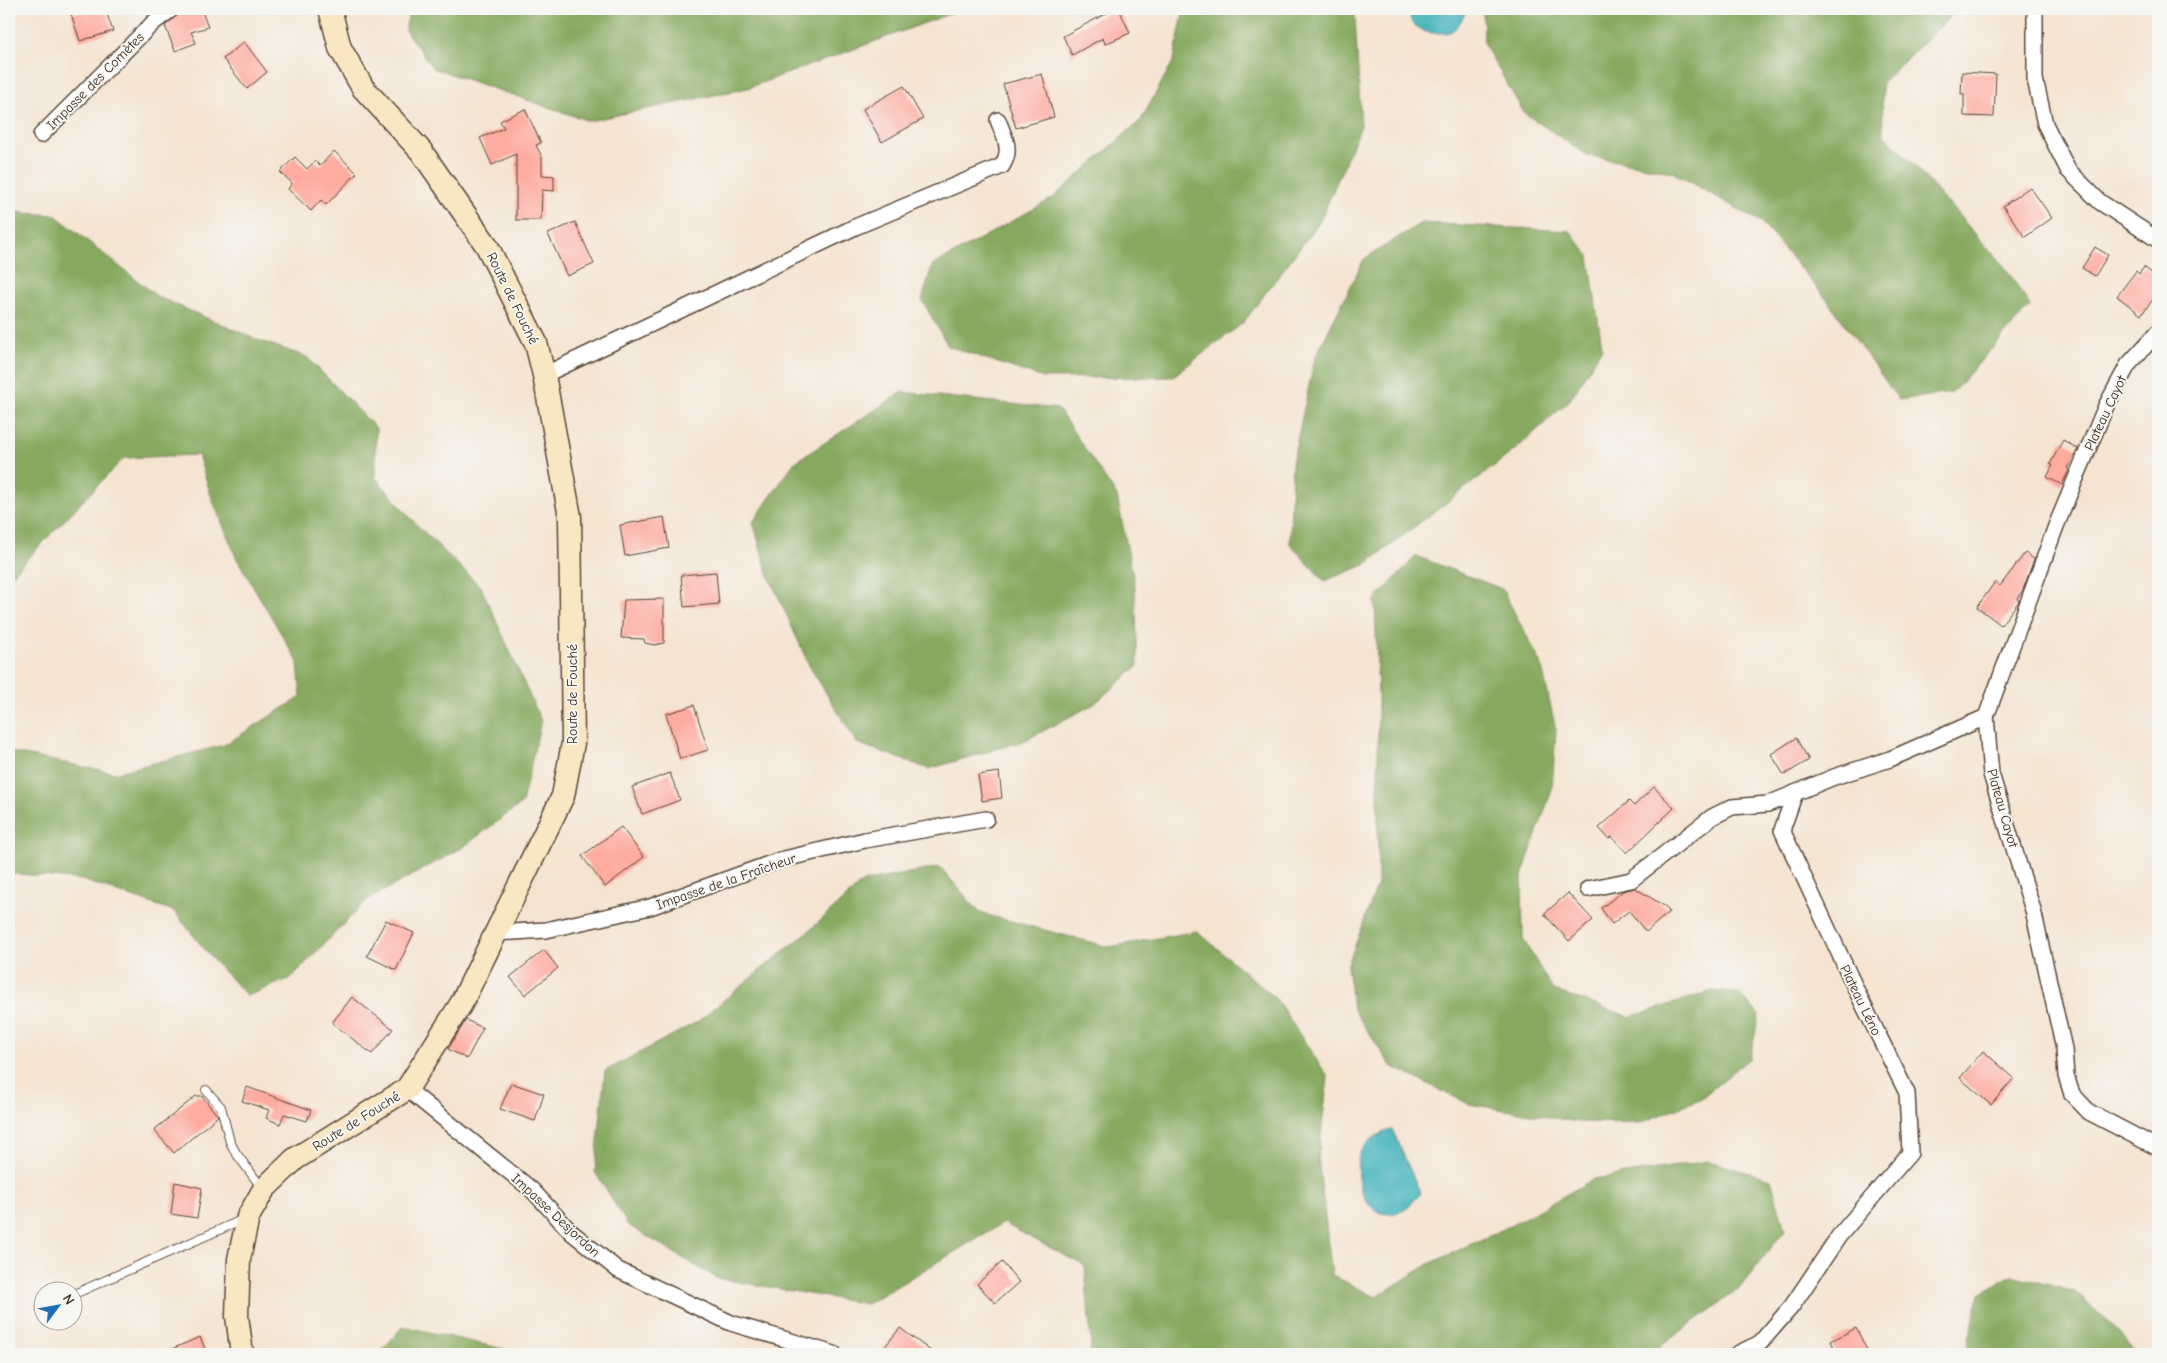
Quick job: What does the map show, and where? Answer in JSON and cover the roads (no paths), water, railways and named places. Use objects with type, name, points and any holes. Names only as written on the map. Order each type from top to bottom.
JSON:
[{"type":"main road","name":"Route de Fouché","points":[[242,1354],[236,1316],[239,1259],[248,1217],[264,1189],[295,1159],[407,1089],[461,1004],[564,796],[573,743],[570,517],[544,375],[536,343],[487,246],[421,151],[363,88],[340,48],[330,9]]},
{"type":"street","name":"Impasse des Comètes","points":[[41,135],[153,23],[172,9]]},
{"type":"street","points":[[2035,9],[2035,79],[2045,124],[2068,170],[2100,202],[2158,240]]},
{"type":"street","points":[[544,375],[856,227],[1002,166],[1007,158],[1008,150],[998,120]]},
{"type":"street","name":"Plateau Cayot","points":[[2158,332],[2128,365],[2106,406],[2056,526],[1986,717],[1991,774],[2033,910],[2064,1049],[2066,1076],[2072,1094],[2089,1112],[2158,1148]]},
{"type":"street","points":[[1588,889],[1631,880],[1712,817],[1732,807],[1768,804],[1834,777],[1890,759],[1986,717]]},
{"type":"street","name":"Plateau Léno","points":[[1737,1354],[1760,1343],[1792,1306],[1839,1236],[1910,1153],[1907,1093],[1860,998],[1782,830],[1795,794]]},
{"type":"street","name":"Impasse de la Fraîcheur","points":[[496,933],[546,930],[650,907],[780,860],[865,840],[986,819]]},
{"type":"street","name":"Impasse Desjordon","points":[[407,1089],[532,1190],[571,1232],[618,1270],[731,1323],[834,1354]]},
{"type":"lane","points":[[206,1090],[221,1107],[230,1142],[236,1153],[264,1189]]},
{"type":"lane","points":[[82,1291],[248,1217]]},
{"type":"water","points":[[1407,9],[1467,9],[1455,29],[1449,32],[1434,33],[1423,31],[1414,25]]},
{"type":"water","points":[[1392,1129],[1421,1194],[1404,1210],[1388,1214],[1378,1212],[1363,1196],[1359,1184],[1358,1161],[1361,1151],[1367,1143],[1374,1137]]}]
